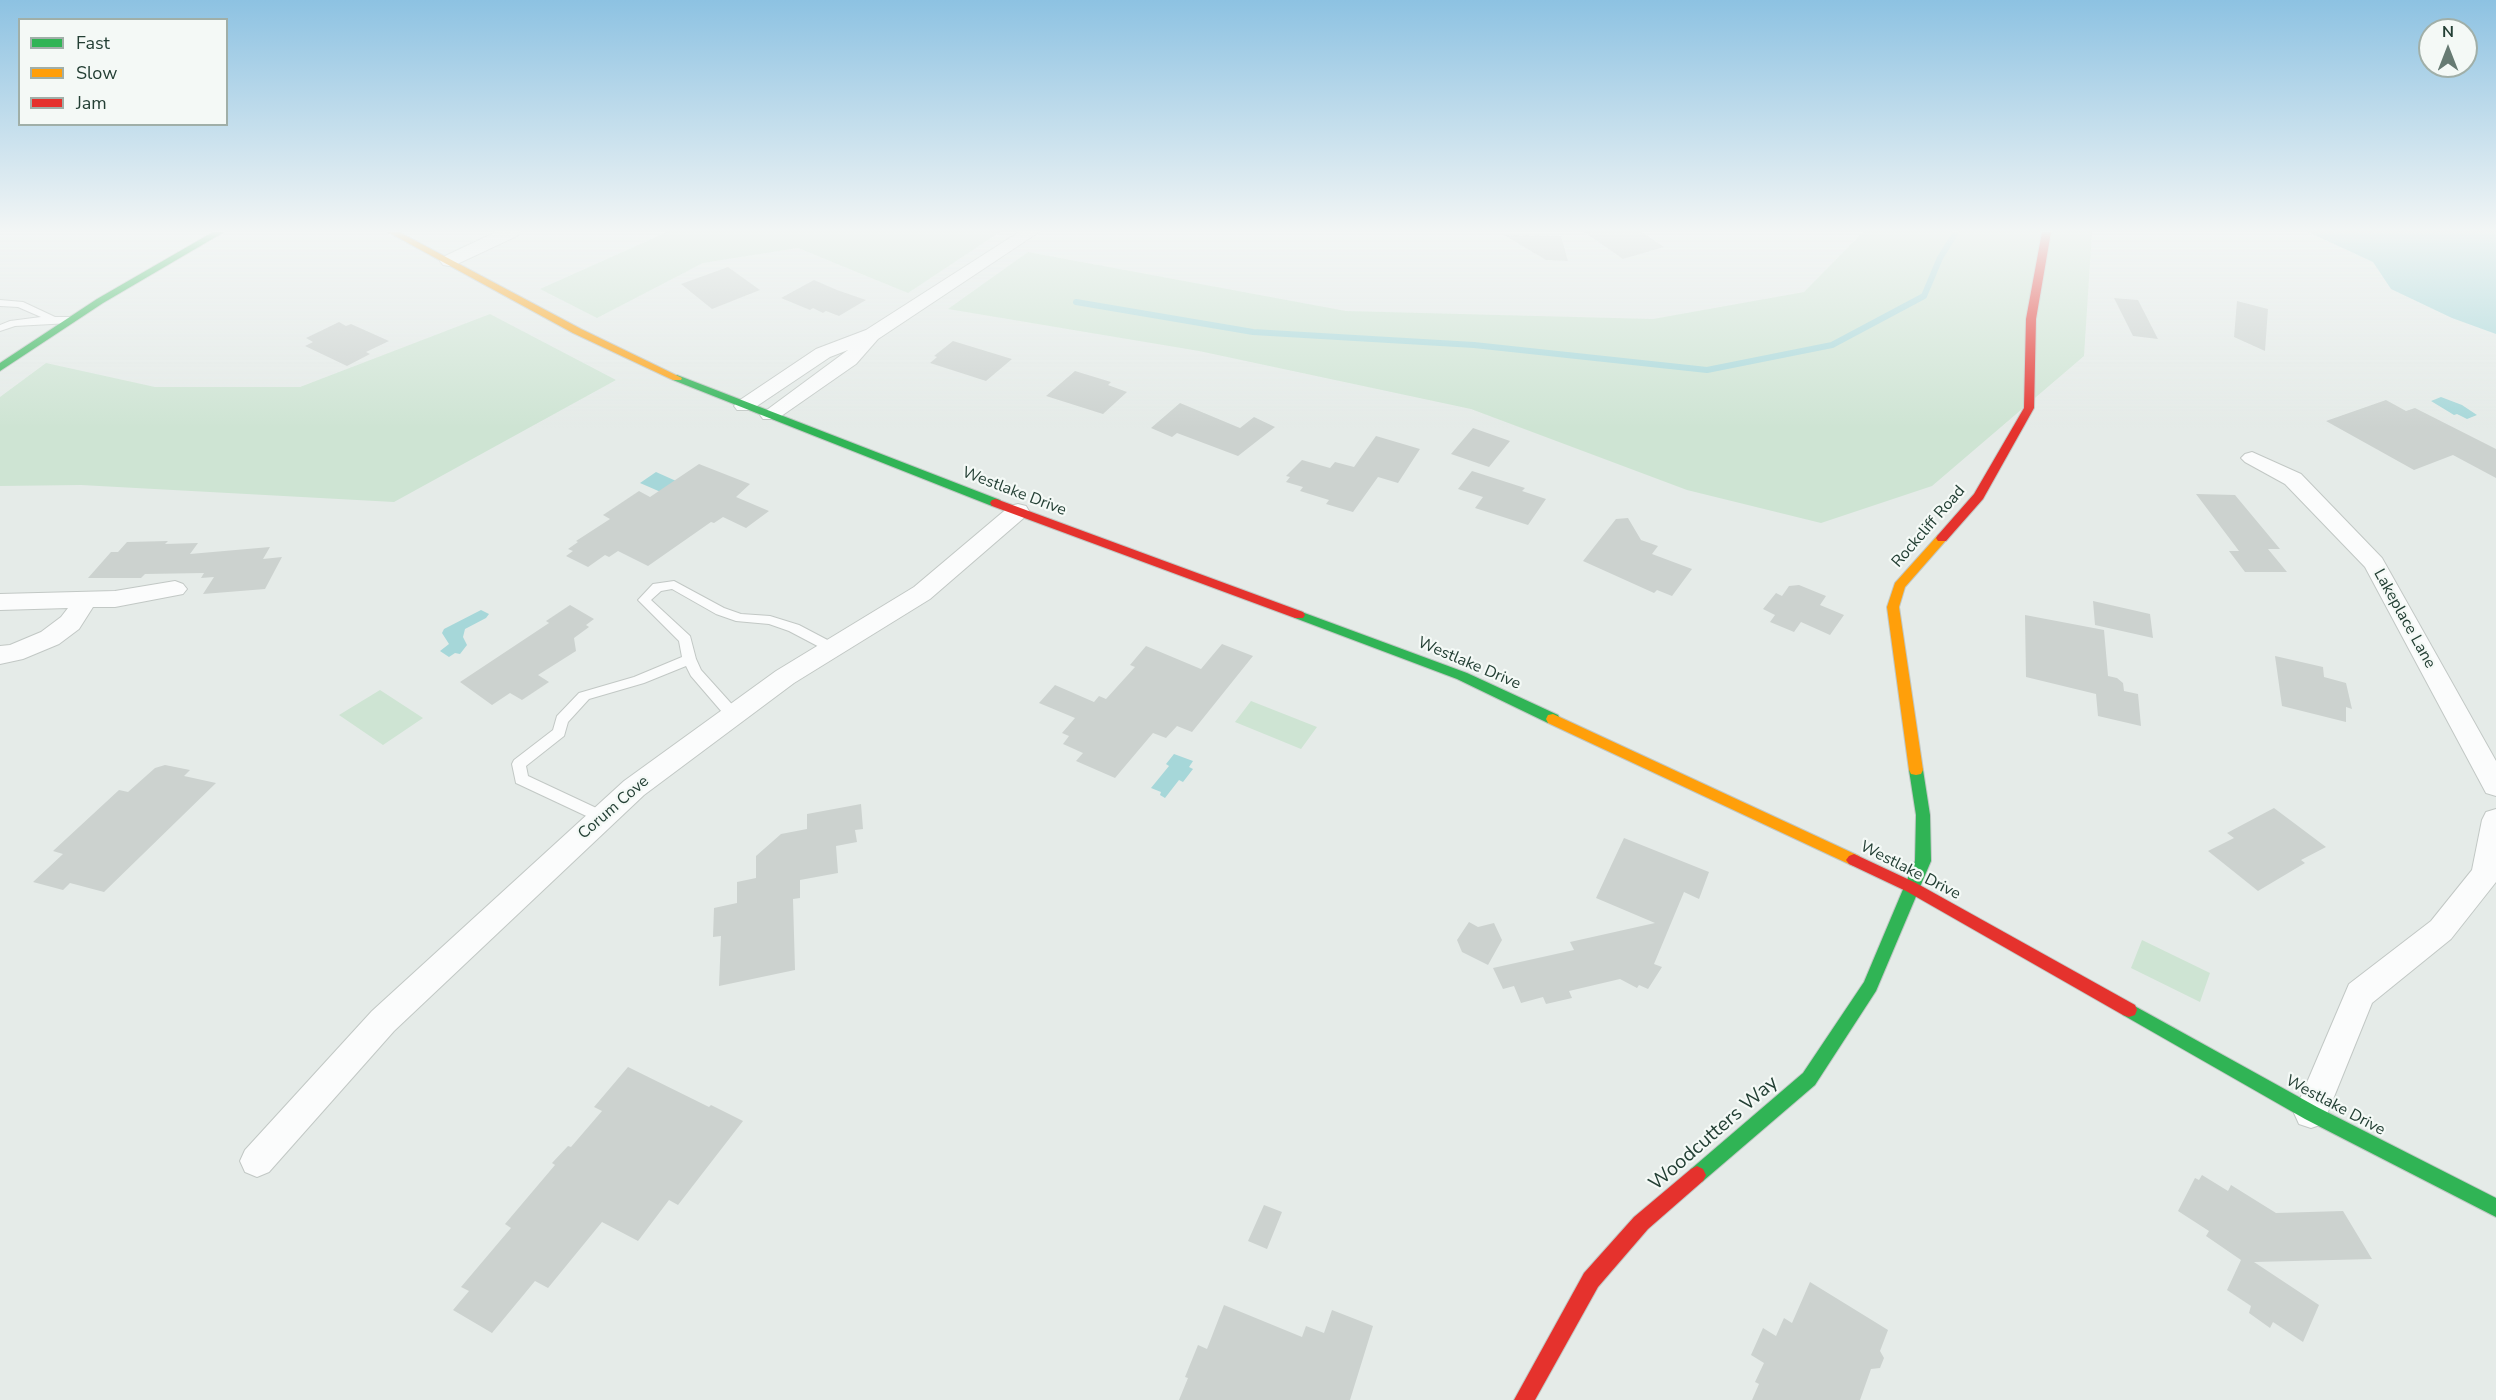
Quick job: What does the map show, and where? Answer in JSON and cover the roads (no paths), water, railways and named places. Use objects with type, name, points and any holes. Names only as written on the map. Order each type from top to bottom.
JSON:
[{"type":"street","points":[[0,368],[70,320],[109,297]]},
{"type":"street","name":"Westlake Drive","points":[[517,297],[620,352],[744,406],[1018,511],[1462,676],[1911,887],[2311,1113],[2496,1208]]},
{"type":"street","points":[[744,406],[823,353],[873,334],[930,297]]},
{"type":"street","name":"Rockcliff Road","points":[[1911,887],[1923,861],[1923,815],[1893,607],[1899,586],[1978,496],[2029,408],[2031,319],[2035,297]]},
{"type":"street","points":[[770,415],[849,360],[873,334]]},
{"type":"street","name":"Lakeplace Lane","points":[[2252,458],[2293,479],[2374,563],[2496,786]]},
{"type":"street","name":"Corum Cove","points":[[257,1161],[383,1021],[633,788],[785,676],[922,593],[1018,511]]},
{"type":"street","points":[[0,602],[115,599],[176,590]]},
{"type":"street","points":[[0,655],[14,653],[50,638],[70,622],[86,600]]},
{"type":"street","points":[[2311,1113],[2360,994],[2441,930],[2486,874],[2496,820]]},
{"type":"street","name":"Woodcutters Way","points":[[1524,1400],[1591,1280],[1634,1231],[1809,1079],[1870,986],[1911,887]]},
{"type":"lane","points":[[0,303],[21,304],[52,319]]},
{"type":"lane","points":[[0,328],[13,323],[52,319],[70,320]]},
{"type":"lane","points":[[733,715],[696,673],[689,659],[685,639],[644,600],[657,587],[674,585],[730,615],[770,620],[794,628],[832,648]]},
{"type":"lane","points":[[602,817],[521,779],[519,764],[559,732],[562,720],[584,696],[639,680],[689,659]]},
{"type":"water","points":[[2409,297],[2496,297],[2496,334],[2452,318]]},
{"type":"water","points":[[2441,397],[2462,405],[2477,415],[2467,419],[2457,414],[2454,415],[2431,401]]},
{"type":"water","points":[[656,472],[685,485],[663,493],[640,483]]},
{"type":"water","points":[[481,610],[489,614],[486,618],[465,629],[463,637],[467,645],[460,654],[455,653],[449,657],[440,651],[449,644],[442,633],[444,629]]},
{"type":"water","points":[[1174,754],[1193,761],[1189,767],[1193,769],[1183,782],[1179,780],[1165,798],[1160,795],[1161,792],[1151,788],[1169,766],[1166,764]]},
{"type":"waterway","points":[[1076,302],[1253,332],[1474,345],[1707,370],[1832,345],[1921,297]]}]
